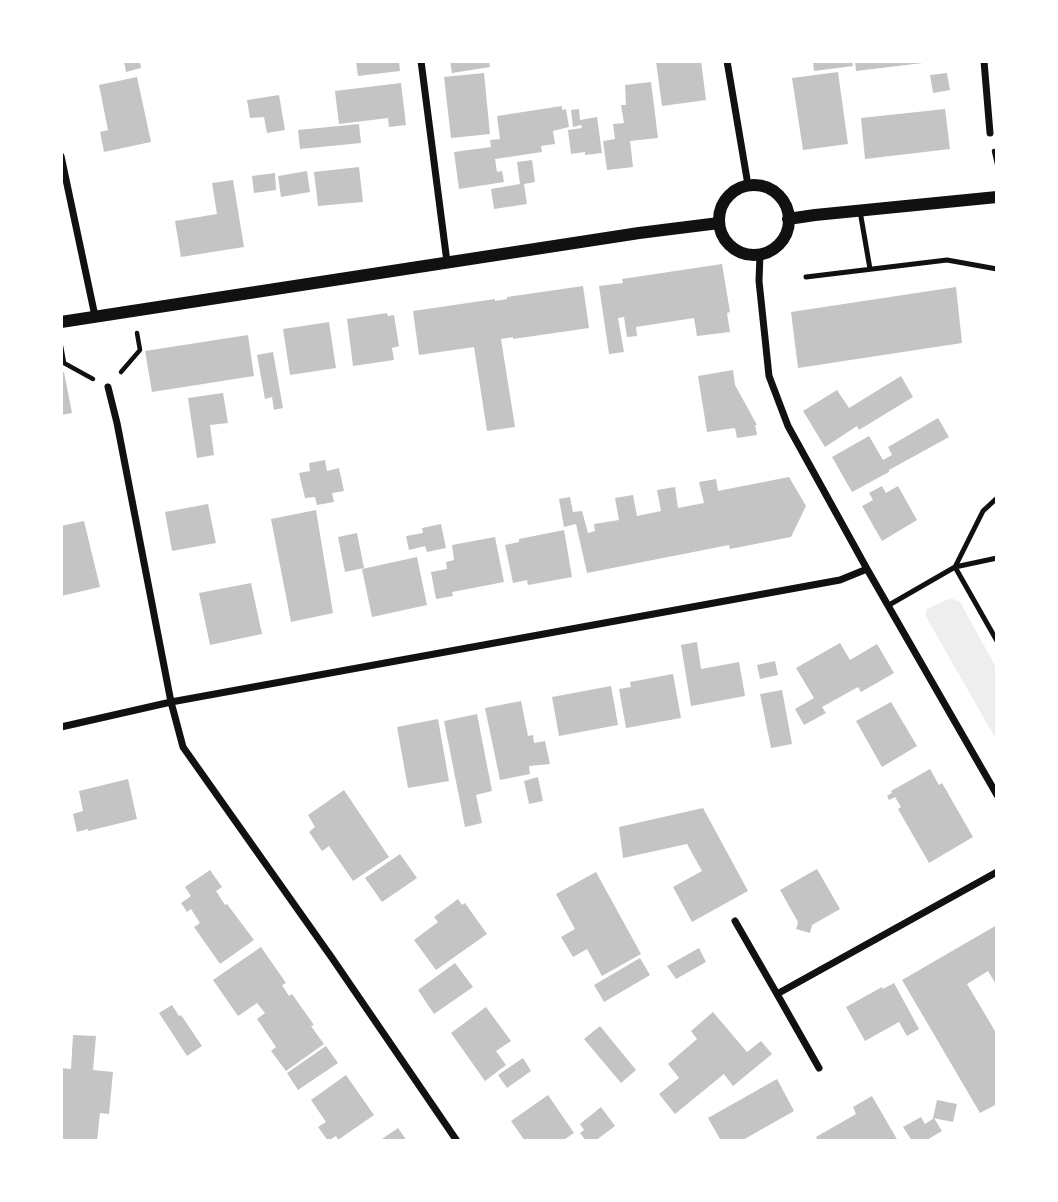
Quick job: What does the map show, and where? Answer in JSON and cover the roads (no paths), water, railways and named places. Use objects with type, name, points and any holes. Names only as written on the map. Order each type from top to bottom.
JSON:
[{"type":"street","points":[[421,61],[447,261]]},
{"type":"street","points":[[727,61],[748,185]]},
{"type":"street","points":[[984,61],[990,132]]},
{"type":"street","points":[[61,156],[94,316]]},
{"type":"street","points":[[748,185],[760,185],[780,197],[786,207],[788,219],[784,238],[777,246],[760,254],[738,251],[722,235],[719,223],[723,203],[729,195],[748,185]]},
{"type":"street","points":[[788,219],[997,197]]},
{"type":"street","points":[[61,322],[447,261],[719,223]]},
{"type":"street","points":[[760,254],[759,281],[769,376],[788,426],[997,795]]},
{"type":"street","points":[[108,387],[171,702],[183,747],[340,969],[457,1141]]},
{"type":"street","points":[[61,727],[171,702],[840,580],[867,569]]},
{"type":"street","points":[[777,994],[997,872]]},
{"type":"street","points":[[735,921],[820,1068]]},
{"type":"lane","points":[[860,211],[870,269]]},
{"type":"lane","points":[[806,277],[947,260],[997,269]]},
{"type":"lane","points":[[955,566],[983,511],[997,498]]},
{"type":"lane","points":[[889,605],[955,566],[997,558]]},
{"type":"lane","points":[[955,566],[997,641]]}]
